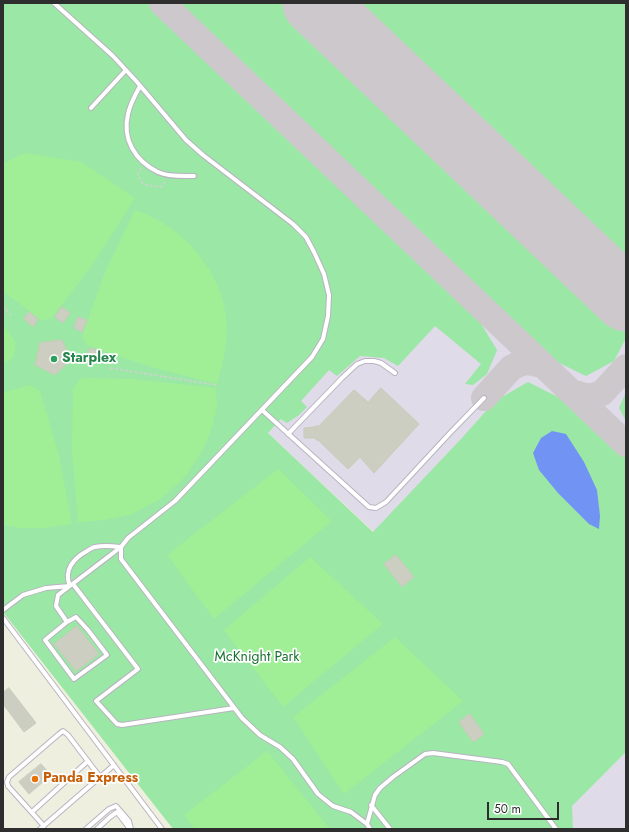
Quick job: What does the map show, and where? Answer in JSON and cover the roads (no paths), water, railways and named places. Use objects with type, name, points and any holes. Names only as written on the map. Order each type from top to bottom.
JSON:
[{"type":"lane","points":[[54,3],[114,56],[186,140],[203,155],[294,224],[306,237],[314,252],[324,274],[329,295],[328,316],[323,339],[312,357],[175,501],[128,538],[121,547],[58,595],[56,606],[67,622]]},
{"type":"lane","points":[[91,108],[126,70]]},
{"type":"lane","points":[[140,86],[132,102],[128,116],[127,136],[133,150],[143,162],[158,172],[172,175],[194,176]]},
{"type":"lane","points":[[288,434],[356,364],[365,361],[374,361],[390,368],[395,373]]},
{"type":"lane","points":[[262,410],[369,507],[376,508],[386,502],[484,398]]},
{"type":"lane","points":[[121,547],[94,547],[80,555],[72,562],[69,571],[68,580],[138,669],[96,701],[117,724],[122,725],[234,708]]},
{"type":"lane","points":[[121,547],[121,559],[242,718],[260,735],[280,747],[293,760],[318,794],[333,806],[351,812],[367,824],[370,829]]},
{"type":"lane","points":[[3,610],[23,595],[46,588],[72,585]]},
{"type":"lane","points":[[76,617],[107,655],[74,679],[46,640],[67,622],[76,617]]},
{"type":"lane","points":[[3,618],[162,829]]},
{"type":"lane","points":[[100,777],[68,735],[63,732],[58,734],[9,777],[7,782],[8,786],[32,812],[42,827],[114,765]]},
{"type":"lane","points":[[367,824],[375,795],[380,788],[425,754],[433,753],[470,757],[508,764],[556,829]]},
{"type":"lane","points":[[32,812],[88,761]]},
{"type":"lane","points":[[372,805],[390,829]]},
{"type":"lane","points":[[86,829],[109,809],[116,806],[129,821],[131,829]]},
{"type":"lane","points":[[97,829],[117,812],[131,829]]},
{"type":"water","points":[[552,431],[566,434],[584,462],[597,490],[600,516],[599,529],[589,524],[558,493],[539,470],[533,453],[541,438]]},
{"type":"place","name":"Starplex","points":[[54,359]]},
{"type":"place","name":"Panda Express","points":[[35,779]]},
{"type":"park label","name":"McKnight Park","points":[[257,658]]}]
